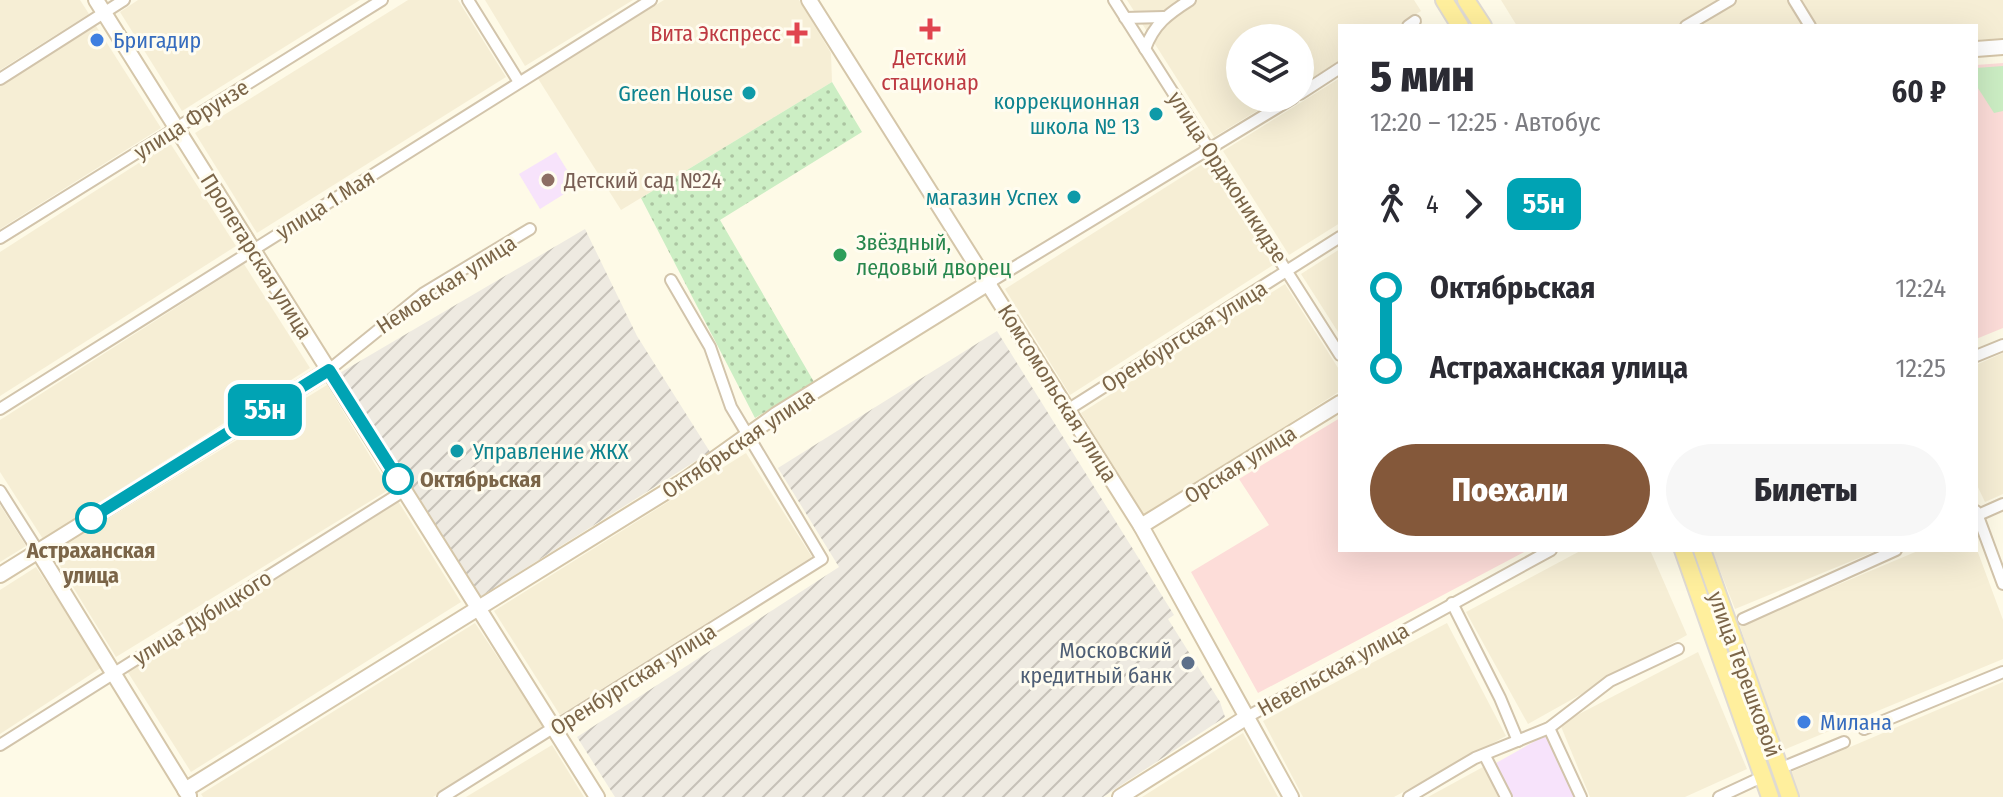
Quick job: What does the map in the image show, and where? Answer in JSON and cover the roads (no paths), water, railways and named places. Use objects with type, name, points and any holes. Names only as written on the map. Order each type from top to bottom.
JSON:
[{"type":"main road","name":"Комсомольская улица","points":[[809,0],[990,282],[1141,526],[1291,797]]},
{"type":"main road","points":[[1444,0],[1459,24]]},
{"type":"main road","points":[[1466,0],[1482,24]]},
{"type":"main road","name":"Пролетарская улица","points":[[100,6],[480,606],[597,797]]},
{"type":"main road","points":[[1978,49],[2003,47]]},
{"type":"main road","name":"Октябрьская улица","points":[[187,793],[480,606],[685,480],[749,434],[990,282]]},
{"type":"main road","name":"Немовская улица","points":[[0,575],[329,370]]},
{"type":"main road","name":"Орская улица","points":[[1141,526],[1338,404]]},
{"type":"main road","points":[[38,551],[187,793]]},
{"type":"main road","name":"улица Терешковой","points":[[1684,552],[1770,797]]},
{"type":"main road","name":"улица Терешковой","points":[[1703,552],[1790,797]]},
{"type":"main road","name":"Невельская улица","points":[[1120,797],[1247,717]]},
{"type":"street","points":[[0,79],[100,6],[124,0]]},
{"type":"street","name":"улица Фрунзе","points":[[0,238],[382,0]]},
{"type":"street","points":[[468,0],[519,82]]},
{"type":"street","name":"улица 1 Мая","points":[[0,409],[651,0]]},
{"type":"street","name":"улица Орджоникидзе","points":[[1114,0],[1289,270],[1338,352]]},
{"type":"street","points":[[1145,49],[1152,30],[1164,17],[1190,0]]},
{"type":"street","points":[[1689,24],[1730,0]]},
{"type":"street","points":[[1794,0],[1809,24]]},
{"type":"street","points":[[1125,18],[1164,17]]},
{"type":"street","points":[[1314,85],[1338,69]]},
{"type":"street","name":"Октябрьская улица","points":[[990,282],[1270,112]]},
{"type":"street","name":"Немовская улица","points":[[329,370],[372,332],[424,293],[530,229]]},
{"type":"street","name":"Оренбургская улица","points":[[1069,409],[1338,238]]},
{"type":"street","points":[[671,280],[710,347],[731,407],[749,434]]},
{"type":"street","points":[[1978,355],[2003,345]]},
{"type":"street","name":"Оренбургская улица","points":[[443,797],[822,559],[749,434]]},
{"type":"street","name":"улица Дубицкого","points":[[0,745],[405,490]]},
{"type":"street","points":[[0,491],[38,551]]},
{"type":"street","points":[[1978,514],[2003,504]]},
{"type":"street","points":[[1978,517],[2003,584]]},
{"type":"street","name":"Невельская улица","points":[[1247,717],[1547,552]]},
{"type":"street","points":[[1743,619],[1892,552]]},
{"type":"street","points":[[1452,603],[1518,741]]},
{"type":"street","points":[[1409,797],[1465,764],[1549,728],[1610,681],[1678,649]]},
{"type":"street","points":[[1864,729],[2003,672]]},
{"type":"street","points":[[1549,728],[1581,797]]},
{"type":"street","points":[[1779,769],[1844,742]]},
{"type":"street","points":[[1485,756],[1506,797]]},
{"type":"street","points":[[1719,797],[1762,777]]},
{"type":"place","name":"Детский стационар","points":[[930,29]]},
{"type":"place","name":"Вита Экспресс","points":[[797,33]]},
{"type":"place","name":"Бригадир","points":[[97,40]]},
{"type":"place","name":"Green House","points":[[749,93]]},
{"type":"place","name":"коррекционная школа № 13","points":[[1156,114]]},
{"type":"place","name":"Детский сад №24","points":[[548,180]]},
{"type":"place","name":"магазин Успех","points":[[1074,197]]},
{"type":"place","name":"Звёздный, ледовый дворец","points":[[840,255]]},
{"type":"place","name":"Управление ЖКХ","points":[[457,451]]},
{"type":"place","name":"Октябрьская","points":[[398,479]]},
{"type":"place","name":"Астраханская улица","points":[[91,518]]},
{"type":"place","name":"Московский кредитный банк","points":[[1188,663]]},
{"type":"place","name":"Милана","points":[[1804,722]]}]
